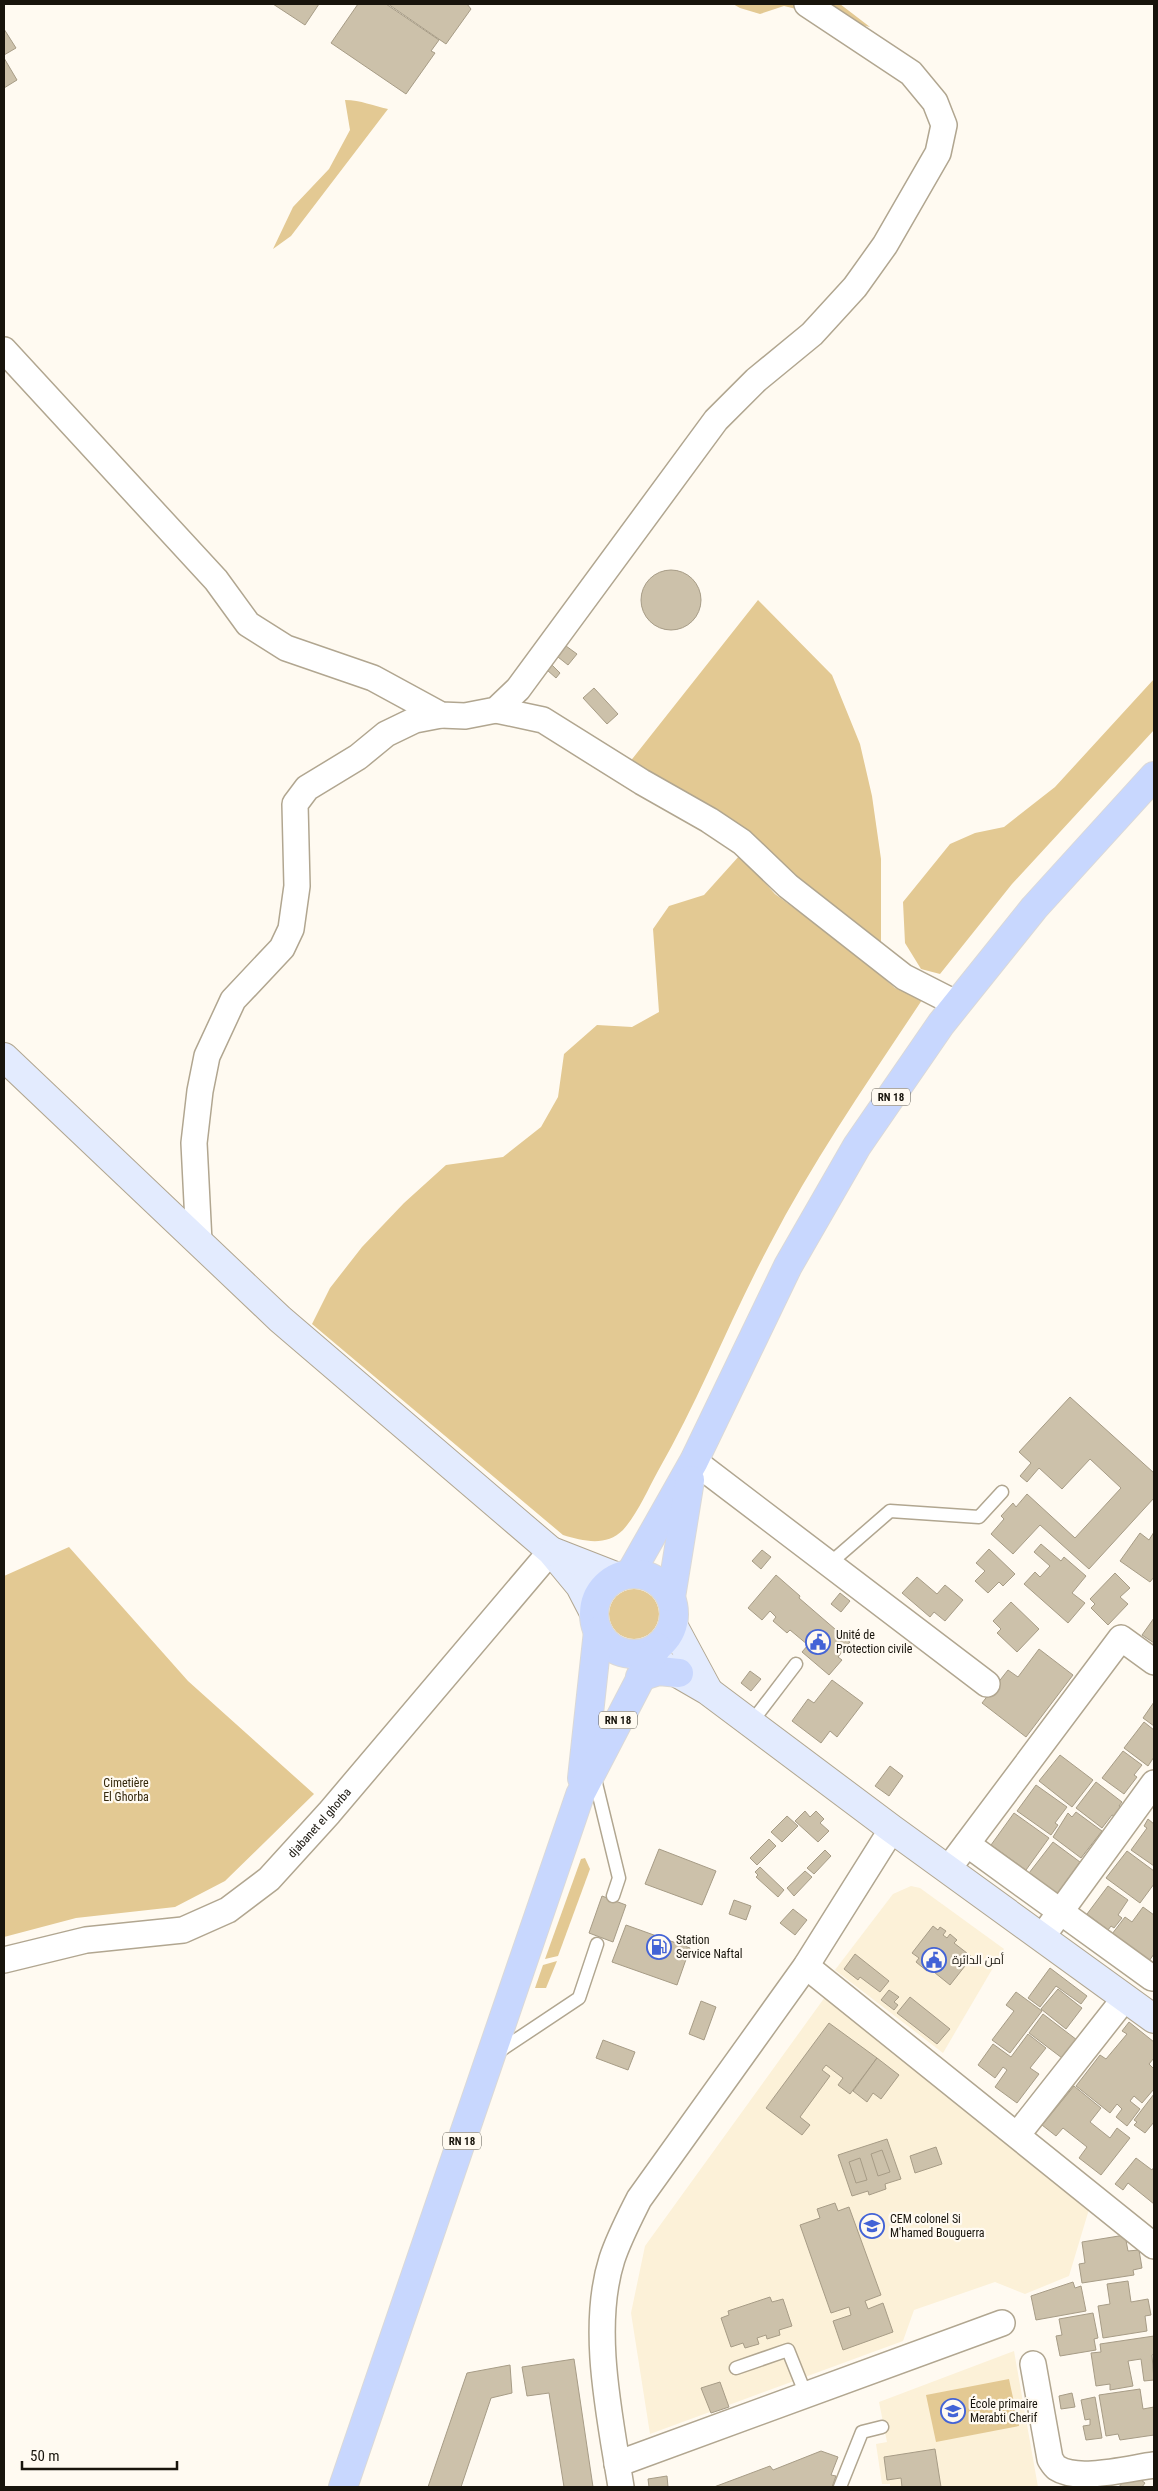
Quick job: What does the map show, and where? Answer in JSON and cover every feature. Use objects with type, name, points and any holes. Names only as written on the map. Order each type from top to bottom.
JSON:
[{"type":"main road","name":"RN 18","points":[[624,1576],[694,1461],[788,1266],[862,1138],[957,1004],[1034,908],[1154,776]]},
{"type":"main road","points":[[4,1057],[280,1319],[551,1551],[580,1586],[596,1622],[612,1647],[645,1659],[659,1671],[679,1673],[708,1691],[892,1829],[1138,2007]]},
{"type":"main road","name":"RN 18","points":[[671,1597],[694,1461]]},
{"type":"main road","points":[[551,1551],[624,1576],[642,1575],[654,1579],[664,1587],[671,1597],[674,1611],[673,1625],[667,1637],[645,1659]]},
{"type":"main road","points":[[596,1622],[601,1592],[624,1576]]},
{"type":"main road","name":"RN 18","points":[[580,1795],[596,1622]]},
{"type":"main road","points":[[673,1625],[708,1691]]},
{"type":"main road","name":"RN 18","points":[[343,2487],[580,1795],[645,1659]]},
{"type":"street","points":[[496,710],[518,688],[716,420],[756,380],[812,334],[855,287],[885,245],[938,153],[944,125],[935,102],[911,72],[807,4]]},
{"type":"street","points":[[4,350],[216,580],[248,624],[286,648],[373,678],[441,715]]},
{"type":"street","points":[[199,1242],[194,1142],[207,1056],[233,1000],[282,948],[291,929],[297,886],[295,804],[307,788],[358,757],[386,734],[415,720],[441,715],[466,716],[496,710],[543,720],[642,782],[709,820],[742,842],[788,886],[904,977],[957,1004]]},
{"type":"street","points":[[694,1461],[986,1684]]},
{"type":"street","name":"djabanet el ghorba","points":[[4,1960],[86,1940],[183,1930],[228,1910],[269,1879],[329,1813],[551,1551]]},
{"type":"street","points":[[948,1869],[1121,1638],[1154,1662]]},
{"type":"street","points":[[1042,1938],[1154,1782]]},
{"type":"street","points":[[892,1829],[806,1966],[639,2199],[619,2238],[611,2260],[605,2296],[602,2338],[609,2408],[619,2476],[806,2395],[1002,2322]]},
{"type":"street","points":[[967,1844],[1153,1976],[1138,2007],[1018,2134]]},
{"type":"street","points":[[806,1966],[1018,2134],[1154,2246]]},
{"type":"street","points":[[1033,2364],[1050,2459],[1056,2468],[1070,2473],[1085,2474],[1154,2465]]},
{"type":"lane","points":[[828,1564],[890,1511],[979,1518],[1002,1492]]},
{"type":"lane","points":[[752,1723],[796,1664]]},
{"type":"lane","points":[[593,1769],[619,1878],[613,1896]]},
{"type":"lane","points":[[491,2056],[579,1998],[597,1944]]},
{"type":"lane","points":[[736,2368],[788,2350],[806,2395]]},
{"type":"lane","points":[[840,2487],[862,2432],[882,2427]]},
{"type":"shaded area","points":[[911,1886],[920,1888],[1004,1949],[943,2053],[835,1970],[893,1894]]},
{"type":"shaded area","name":"CEM colonel Si M'hamed Bouguerra","points":[[825,1997],[1090,2206],[1069,2276],[1025,2294],[995,2282],[914,2310],[903,2341],[650,2434],[631,2313],[645,2246]]},
{"type":"shaded area","name":"École primaire Merabti Cherif","points":[[1014,2351],[1038,2487],[890,2487],[890,2484],[882,2484],[876,2444],[887,2442],[879,2402]]},
{"type":"green space","points":[[733,4],[840,4],[870,27],[784,6],[760,14]]},
{"type":"green space","points":[[345,100],[362,102],[388,109],[291,236],[273,249],[293,207],[329,169],[350,130]]},
{"type":"green space","points":[[758,600],[832,675],[860,744],[872,796],[881,859],[881,945],[781,863],[744,828],[629,763]]},
{"type":"green space","points":[[1154,679],[1154,730],[1012,884],[940,974],[921,969],[905,943],[903,902],[950,844],[975,833],[1004,827],[1055,787]]},
{"type":"green space","points":[[740,855],[775,894],[856,954],[895,988],[922,1000],[843,1120],[787,1212],[755,1272],[688,1415],[642,1502],[623,1530],[616,1535],[602,1541],[586,1541],[563,1535],[312,1324],[330,1288],[362,1247],[404,1203],[446,1165],[503,1157],[541,1127],[558,1097],[564,1054],[597,1025],[632,1027],[659,1012],[653,929],[669,906],[704,895]]},
{"type":"green space","name":"Cimetière El Ghorba","points":[[69,1547],[188,1681],[314,1794],[225,1881],[175,1907],[76,1918],[4,1937],[4,1576]]},
{"type":"green space","points":[[634,1589],[648,1593],[655,1600],[659,1614],[655,1628],[648,1635],[634,1639],[620,1635],[613,1628],[609,1614],[613,1600],[620,1593]]},
{"type":"green space","points":[[585,1858],[590,1869],[558,1956],[545,1959],[581,1859]]},
{"type":"green space","points":[[557,1961],[546,1988],[535,1988],[543,1965]]},
{"type":"green space","points":[[1009,2379],[1019,2426],[936,2442],[926,2395]]},
{"type":"building","points":[[273,4],[319,4],[305,25]]},
{"type":"building","points":[[358,4],[386,4],[439,40],[431,51],[435,53],[406,94],[331,43]]},
{"type":"building","points":[[388,4],[467,4],[471,9],[446,44]]},
{"type":"building","points":[[4,29],[16,48],[4,55]]},
{"type":"building","points":[[4,58],[17,80],[4,88]]},
{"type":"building","points":[[671,570],[688,575],[696,583],[701,600],[696,617],[688,625],[671,630],[654,625],[646,617],[641,600],[646,583],[654,575]]},
{"type":"building","points":[[566,646],[577,654],[568,665],[558,657]]},
{"type":"building","points":[[552,665],[560,673],[556,678],[547,670]]},
{"type":"building","points":[[594,688],[618,714],[607,724],[583,698]]},
{"type":"building","points":[[1070,1397],[1154,1473],[1154,1498],[1089,1569],[1040,1525],[1013,1554],[991,1534],[1004,1519],[1001,1516],[1013,1503],[1016,1507],[1027,1494],[1075,1538],[1121,1488],[1090,1459],[1062,1489],[1039,1468],[1027,1482],[1020,1476],[1031,1463],[1019,1452]]},
{"type":"building","points":[[1154,1532],[1154,1577],[1150,1582],[1120,1561],[1140,1533],[1149,1540]]},
{"type":"building","points":[[1041,1544],[1061,1561],[1064,1557],[1086,1576],[1072,1593],[1085,1603],[1068,1623],[1024,1584],[1035,1572],[1040,1577],[1050,1566],[1034,1552]]},
{"type":"building","points":[[989,1549],[1015,1574],[1003,1586],[999,1582],[988,1593],[975,1581],[985,1571],[976,1563]]},
{"type":"building","points":[[762,1550],[771,1557],[761,1569],[752,1561]]},
{"type":"building","points":[[1115,1573],[1130,1588],[1120,1597],[1128,1604],[1108,1625],[1091,1608],[1095,1604],[1090,1599]]},
{"type":"building","points":[[776,1575],[800,1596],[799,1598],[850,1642],[838,1657],[842,1660],[829,1675],[802,1652],[808,1645],[790,1630],[787,1633],[773,1621],[776,1617],[770,1611],[762,1620],[748,1608]]},
{"type":"building","points":[[917,1577],[937,1594],[945,1585],[963,1600],[945,1621],[934,1612],[930,1617],[902,1593]]},
{"type":"building","points":[[840,1593],[850,1601],[841,1612],[831,1604]]},
{"type":"building","points":[[1011,1602],[1039,1629],[1017,1652],[997,1633],[1001,1629],[993,1621]]},
{"type":"building","points":[[1154,1618],[1154,1643],[1142,1635]]},
{"type":"building","points":[[1039,1649],[1073,1675],[1026,1737],[982,1703],[1008,1670],[1018,1677]]},
{"type":"building","points":[[750,1671],[761,1679],[751,1691],[741,1683]]},
{"type":"building","points":[[832,1680],[863,1703],[837,1737],[830,1731],[821,1743],[792,1721],[808,1699],[814,1703]]},
{"type":"building","points":[[1154,1702],[1154,1726],[1143,1718]]},
{"type":"building","points":[[1144,1722],[1154,1730],[1154,1757],[1148,1766],[1124,1748]]},
{"type":"building","points":[[1123,1751],[1142,1765],[1134,1775],[1137,1777],[1124,1794],[1102,1778]]},
{"type":"building","points":[[1060,1755],[1093,1780],[1072,1807],[1039,1781]]},
{"type":"building","points":[[890,1766],[903,1776],[889,1796],[875,1786]]},
{"type":"building","points":[[1096,1782],[1122,1802],[1119,1806],[1122,1808],[1116,1817],[1112,1815],[1102,1828],[1076,1808]]},
{"type":"building","points":[[1036,1785],[1067,1807],[1055,1823],[1058,1825],[1051,1835],[1017,1811]]},
{"type":"building","points":[[805,1811],[810,1817],[816,1811],[824,1819],[820,1823],[829,1831],[818,1842],[795,1821]]},
{"type":"building","points":[[1076,1812],[1102,1831],[1081,1858],[1053,1837],[1068,1813],[1072,1817]]},
{"type":"building","points":[[1014,1813],[1049,1838],[1026,1870],[991,1845]]},
{"type":"building","points":[[787,1816],[798,1826],[782,1842],[771,1832]]},
{"type":"building","points":[[1148,1819],[1154,1824],[1154,1866],[1131,1850],[1147,1828],[1144,1826]]},
{"type":"building","points":[[769,1839],[776,1846],[757,1865],[750,1858]]},
{"type":"building","points":[[1053,1842],[1080,1862],[1057,1894],[1029,1873]]},
{"type":"building","points":[[659,1849],[716,1871],[702,1905],[645,1884]]},
{"type":"building","points":[[825,1850],[831,1856],[814,1874],[807,1868]]},
{"type":"building","points":[[1127,1851],[1154,1871],[1154,1884],[1140,1903],[1106,1878]]},
{"type":"building","points":[[760,1867],[784,1890],[778,1897],[756,1877],[758,1875],[755,1872]]},
{"type":"building","points":[[805,1871],[812,1877],[794,1896],[787,1888]]},
{"type":"building","points":[[1108,1886],[1128,1900],[1118,1915],[1122,1918],[1114,1928],[1111,1926],[1108,1930],[1087,1914]]},
{"type":"building","points":[[602,1896],[626,1905],[613,1942],[589,1933]]},
{"type":"building","points":[[734,1900],[751,1906],[746,1920],[729,1914]]},
{"type":"building","points":[[1143,1907],[1154,1915],[1154,1954],[1149,1961],[1112,1934],[1125,1917],[1132,1922]]},
{"type":"building","points":[[793,1909],[807,1920],[795,1935],[780,1923]]},
{"type":"building","points":[[626,1925],[690,1948],[677,1985],[612,1962]]},
{"type":"building","points":[[933,1926],[938,1930],[940,1927],[946,1931],[943,1935],[947,1938],[950,1934],[957,1940],[954,1943],[972,1957],[950,1985],[929,1968],[927,1971],[916,1962],[919,1958],[912,1953]]},
{"type":"building","points":[[855,1954],[889,1981],[880,1992],[860,1977],[858,1980],[844,1969]]},
{"type":"building","points":[[1050,1968],[1087,1996],[1081,2004],[1056,1986],[1040,2007],[1028,1998]]},
{"type":"building","points":[[1058,1989],[1082,2008],[1066,2029],[1041,2009]]},
{"type":"building","points":[[889,1990],[899,1997],[894,2002],[898,2005],[894,2010],[881,2000]]},
{"type":"building","points":[[1016,1992],[1042,2011],[1010,2053],[992,2040],[1014,2011],[1006,2005]]},
{"type":"building","points":[[910,1997],[950,2029],[937,2044],[897,2013]]},
{"type":"building","points":[[701,2001],[716,2007],[704,2040],[689,2034]]},
{"type":"building","points":[[1043,2014],[1077,2040],[1062,2058],[1029,2033]]},
{"type":"building","points":[[1129,2022],[1154,2042],[1154,2058],[1149,2064],[1154,2069],[1154,2089],[1142,2103],[1134,2096],[1130,2101],[1140,2109],[1127,2126],[1116,2117],[1122,2109],[1117,2104],[1110,2113],[1076,2086],[1100,2055],[1106,2059],[1127,2034],[1122,2031]]},
{"type":"building","points":[[829,2023],[877,2058],[850,2094],[838,2085],[843,2078],[826,2065],[822,2070],[830,2076],[800,2117],[810,2125],[802,2135],[766,2108]]},
{"type":"building","points":[[1028,2034],[1046,2048],[1030,2068],[1039,2074],[1017,2103],[995,2087],[1007,2070],[1003,2067],[995,2078],[978,2065],[993,2044],[1011,2057]]},
{"type":"building","points":[[603,2040],[635,2052],[628,2070],[596,2058]]},
{"type":"building","points":[[877,2058],[899,2075],[881,2099],[873,2093],[867,2102],[853,2091]]},
{"type":"building","points":[[1074,2086],[1101,2108],[1090,2122],[1110,2138],[1117,2128],[1130,2138],[1101,2175],[1079,2158],[1087,2147],[1063,2128],[1056,2136],[1042,2125]]},
{"type":"building","points":[[1154,2094],[1154,2122],[1145,2133],[1134,2125],[1137,2122],[1134,2120]]},
{"type":"building","points":[[887,2139],[901,2179],[885,2184],[886,2189],[869,2195],[868,2191],[852,2196],[838,2155]]},
{"type":"building","points":[[936,2147],[942,2164],[915,2173],[910,2156]]},
{"type":"building","points":[[882,2150],[890,2172],[878,2176],[871,2154]]},
{"type":"building","points":[[860,2158],[867,2180],[856,2183],[849,2162]]},
{"type":"building","points":[[1136,2158],[1152,2170],[1154,2167],[1154,2204],[1128,2183],[1123,2190],[1115,2184]]},
{"type":"building","points":[[835,2203],[838,2211],[849,2207],[881,2295],[865,2301],[868,2309],[883,2303],[893,2332],[843,2350],[833,2321],[851,2315],[849,2307],[831,2313],[800,2225],[820,2218],[817,2209]]},
{"type":"building","points":[[1125,2235],[1128,2251],[1139,2250],[1142,2268],[1133,2270],[1134,2275],[1082,2283],[1079,2264],[1085,2263],[1082,2242]]},
{"type":"building","points":[[1128,2281],[1131,2302],[1148,2299],[1151,2315],[1145,2316],[1147,2331],[1103,2338],[1098,2306],[1110,2304],[1107,2284]]},
{"type":"building","points":[[1073,2282],[1075,2288],[1081,2286],[1086,2311],[1036,2320],[1031,2296]]},
{"type":"building","points":[[770,2297],[772,2302],[783,2299],[792,2326],[779,2330],[780,2335],[767,2339],[766,2335],[757,2338],[759,2344],[745,2348],[743,2343],[731,2347],[721,2318],[729,2315],[728,2311]]},
{"type":"building","points":[[1093,2313],[1098,2338],[1094,2339],[1096,2350],[1060,2356],[1056,2336],[1062,2335],[1059,2319]]},
{"type":"building","points":[[1154,2336],[1154,2354],[1152,2355],[1154,2380],[1144,2381],[1141,2359],[1128,2361],[1133,2386],[1110,2390],[1110,2384],[1096,2386],[1091,2353],[1101,2352],[1100,2344]]},
{"type":"building","points":[[574,2359],[593,2487],[564,2487],[549,2393],[527,2396],[522,2367]]},
{"type":"building","points":[[510,2365],[512,2393],[491,2398],[461,2487],[428,2487],[467,2373]]},
{"type":"building","points":[[720,2382],[729,2407],[711,2413],[701,2388]]},
{"type":"building","points":[[1140,2389],[1143,2409],[1154,2407],[1154,2435],[1120,2440],[1118,2434],[1106,2436],[1099,2395]]},
{"type":"building","points":[[1072,2393],[1075,2407],[1061,2409],[1059,2396]]},
{"type":"building","points":[[1095,2397],[1102,2438],[1086,2440],[1083,2426],[1090,2425],[1090,2419],[1085,2420],[1081,2400]]},
{"type":"building","points":[[935,2449],[941,2487],[902,2487],[901,2478],[887,2480],[884,2457]]},
{"type":"building","points":[[821,2451],[838,2457],[831,2475],[836,2476],[832,2487],[714,2487],[770,2466],[773,2470]]},
{"type":"building","points":[[1130,2472],[1145,2483],[1142,2487],[1119,2487]]},
{"type":"building","points":[[667,2476],[668,2487],[649,2487],[648,2479]]},
{"type":"place","name":"Unité de Protection civile","points":[[818,1642]]},
{"type":"place","name":"Station Service Naftal","points":[[659,1947]]},
{"type":"place","name":"أمن الدائرة","points":[[934,1960]]},
{"type":"place","name":"CEM colonel Si M'hamed Bouguerra","points":[[872,2226]]},
{"type":"place","name":"École primaire Merabti Cherif","points":[[953,2411]]}]
